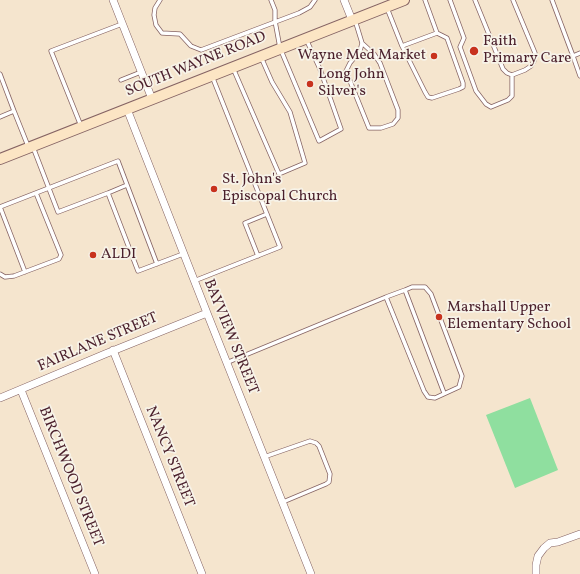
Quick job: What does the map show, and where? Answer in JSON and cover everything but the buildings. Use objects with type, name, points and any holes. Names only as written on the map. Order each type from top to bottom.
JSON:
[{"type":"main road","name":"SOUTH WAYNE ROAD","points":[[0,159],[400,1]]},
{"type":"street","points":[[113,0],[152,99]]},
{"type":"street","points":[[344,0],[353,20]]},
{"type":"street","name":"BAYVIEW STREET","points":[[127,109],[226,363],[311,574]]},
{"type":"street","name":"FAIRLANE STREET","points":[[0,398],[113,350],[207,313]]},
{"type":"street","name":"NANCY STREET","points":[[113,350],[202,574]]},
{"type":"street","name":"BIRCHWOOD STREET","points":[[21,390],[95,574]]},
{"type":"street","points":[[536,574],[536,565],[540,553],[550,543],[558,542],[580,534]]},
{"type":"lane","points":[[160,0],[154,8],[154,15],[156,25],[162,33],[180,34],[191,46],[201,50],[310,8],[315,0]]},
{"type":"lane","points":[[271,0],[275,10],[275,21],[280,48],[319,141],[341,129],[320,69],[306,38]]},
{"type":"lane","points":[[387,7],[402,46],[428,97],[432,98],[459,89],[463,86],[463,83],[447,38],[438,33],[425,0]]},
{"type":"lane","points":[[450,0],[464,38],[460,47],[476,90],[486,104],[491,107],[508,100],[512,96],[512,74]]},
{"type":"lane","points":[[475,0],[502,69],[507,73],[512,74],[525,70],[530,66],[534,61],[535,53],[513,0]]},
{"type":"lane","points":[[552,0],[580,76]]},
{"type":"lane","points":[[353,20],[362,43],[374,54],[380,64],[398,110],[398,118],[393,124],[381,128],[369,128],[346,71],[350,63],[360,51],[362,43]]},
{"type":"lane","points":[[81,127],[51,51],[122,24]]},
{"type":"lane","points":[[402,46],[438,33]]},
{"type":"lane","points":[[573,56],[580,53]]},
{"type":"lane","points":[[233,67],[279,174],[305,163],[290,112],[272,82],[261,56]]},
{"type":"lane","points":[[122,80],[141,72]]},
{"type":"lane","points":[[0,74],[14,111],[49,188],[58,212],[127,185]]},
{"type":"lane","points":[[194,281],[280,247],[212,75]]},
{"type":"lane","points":[[0,116],[14,111]]},
{"type":"lane","points":[[25,272],[0,206],[118,161],[157,264]]},
{"type":"lane","points":[[0,274],[5,277],[14,276],[59,259],[60,255],[36,192]]},
{"type":"lane","points":[[108,193],[138,271],[183,254]]},
{"type":"lane","points":[[258,256],[245,223],[267,214]]},
{"type":"lane","points":[[226,363],[386,297],[412,287],[425,287],[431,294],[462,376],[459,387],[435,398],[428,396],[424,391],[386,297]]},
{"type":"lane","points":[[405,290],[444,394]]},
{"type":"lane","points":[[264,457],[310,441],[319,446],[330,474],[329,482],[282,502]]},
{"type":"green space","points":[[530,398],[558,470],[515,488],[486,415]]},
{"type":"place","name":"Faith Primary Care","points":[[474,51]]},
{"type":"place","name":"Wayne Med Market","points":[[434,56]]},
{"type":"place","name":"Long John Silver's","points":[[310,84]]},
{"type":"place","name":"St. John's Episcopal Church","points":[[214,189]]},
{"type":"place","name":"ALDI","points":[[93,255]]},
{"type":"place","name":"Marshall Upper Elementary School","points":[[439,317]]}]
